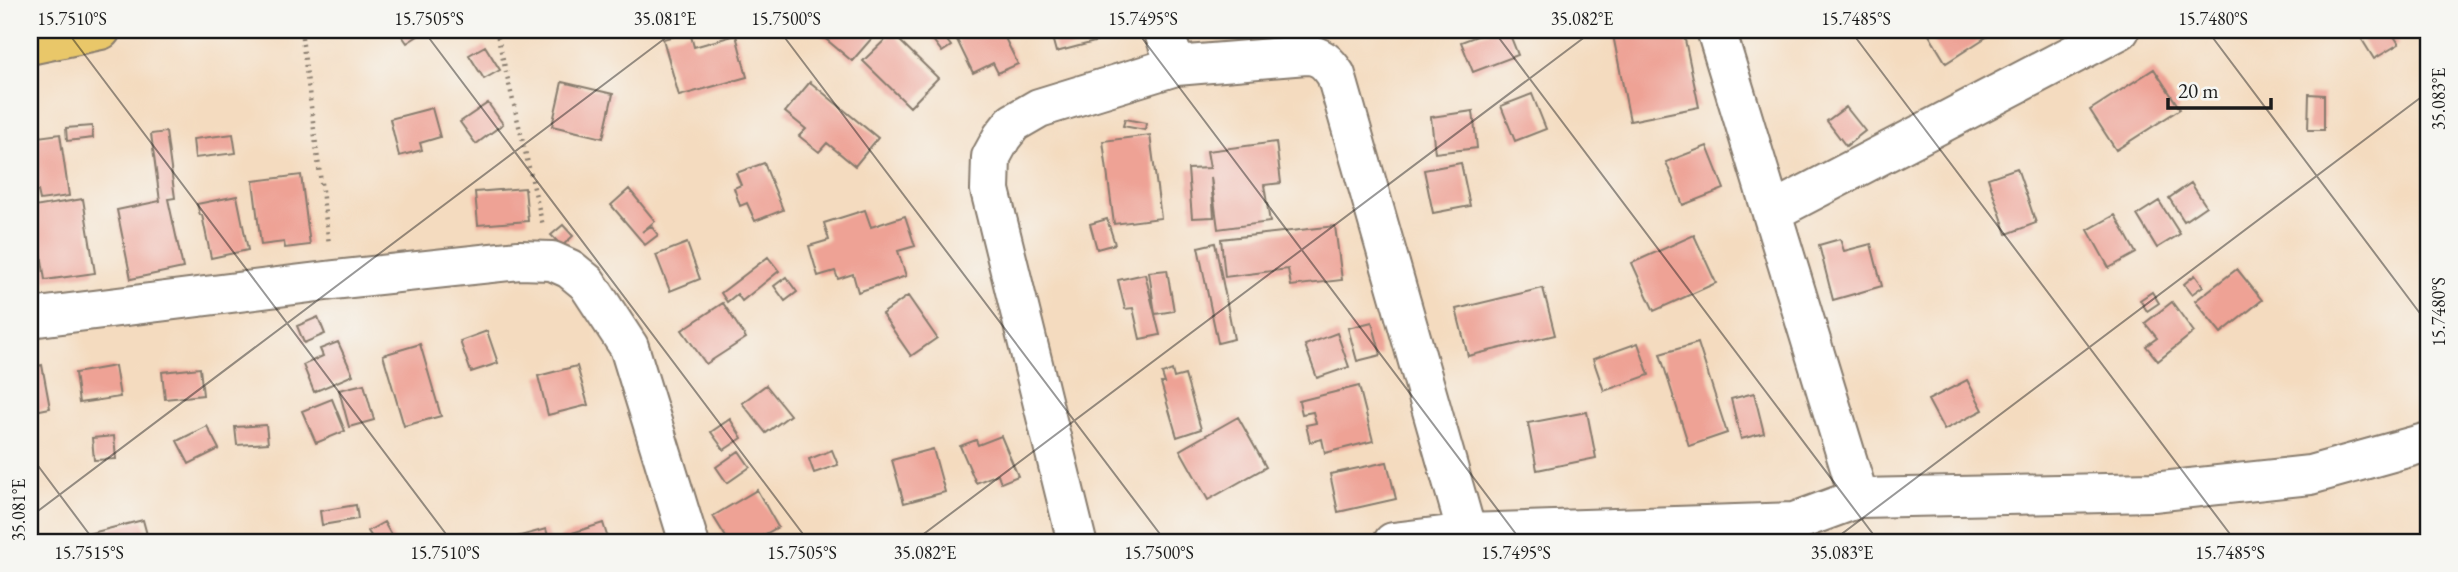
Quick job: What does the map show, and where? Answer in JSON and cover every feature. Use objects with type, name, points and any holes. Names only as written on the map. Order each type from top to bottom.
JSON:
[{"type":"main road","points":[[30,44],[101,30]]},
{"type":"street","points":[[1163,30],[1176,66]]},
{"type":"street","points":[[1716,30],[1858,498]]},
{"type":"street","points":[[1772,212],[2120,30]]},
{"type":"street","points":[[1077,542],[990,190],[991,158],[1013,123],[1039,108],[1176,66],[1316,55],[1327,62],[1336,75],[1467,533]]},
{"type":"street","points":[[30,318],[334,280],[519,260],[552,261],[570,269],[587,283],[629,347],[689,542]]},
{"type":"street","points":[[1393,542],[1467,533],[1794,522],[1858,498],[2153,492],[2310,475],[2428,442]]},
{"type":"path","points":[[301,30],[334,280]]},
{"type":"path","points":[[496,30],[552,261]]},
{"type":"building","points":[[398,30],[427,30],[407,43]]},
{"type":"building","points":[[815,30],[879,30],[852,61]]},
{"type":"building","points":[[979,30],[1001,30],[1018,64],[998,73],[993,63],[973,73],[957,40]]},
{"type":"building","points":[[1050,30],[1104,30],[1106,39],[1056,52]]},
{"type":"building","points":[[1493,30],[1508,30],[1518,55],[1473,72],[1461,42]]},
{"type":"building","points":[[1612,30],[1683,30],[1699,107],[1630,121]]},
{"type":"building","points":[[1926,30],[1984,30],[1988,36],[1946,63]]},
{"type":"building","points":[[2356,30],[2390,30],[2399,44],[2374,59]]},
{"type":"building","points":[[690,32],[694,47],[736,35],[747,77],[679,96],[663,39]]},
{"type":"building","points":[[892,33],[938,78],[910,107],[863,61]]},
{"type":"building","points":[[942,34],[951,46],[942,52],[933,40]]},
{"type":"building","points":[[485,46],[500,70],[484,79],[469,55]]},
{"type":"building","points":[[2154,69],[2180,109],[2116,150],[2090,110]]},
{"type":"building","points":[[562,82],[613,94],[603,138],[552,126]]},
{"type":"building","points":[[810,82],[878,138],[855,166],[827,143],[819,152],[799,136],[806,129],[785,112]]},
{"type":"building","points":[[1532,94],[1546,129],[1515,141],[1501,106]]},
{"type":"building","points":[[2309,94],[2324,95],[2324,130],[2308,130]]},
{"type":"building","points":[[488,103],[503,124],[476,144],[460,122]]},
{"type":"building","points":[[1846,107],[1865,131],[1846,146],[1827,121]]},
{"type":"building","points":[[432,108],[440,137],[420,143],[422,150],[399,156],[390,119]]},
{"type":"building","points":[[1473,111],[1477,148],[1435,153],[1431,117]]},
{"type":"building","points":[[1125,119],[1146,123],[1145,130],[1123,126]]},
{"type":"building","points":[[92,126],[93,138],[67,141],[66,128]]},
{"type":"building","points":[[166,132],[175,198],[168,199],[183,268],[131,279],[117,210],[160,201],[151,134]]},
{"type":"building","points":[[60,134],[69,196],[40,200],[38,191],[32,192],[30,138]]},
{"type":"building","points":[[233,134],[236,153],[195,158],[193,139]]},
{"type":"building","points":[[1150,135],[1161,218],[1114,224],[1103,141]]},
{"type":"building","points":[[1276,142],[1281,183],[1264,185],[1270,222],[1218,229],[1211,177],[1214,217],[1192,218],[1188,169],[1210,168],[1207,151]]},
{"type":"building","points":[[1707,146],[1724,189],[1683,205],[1666,162]]},
{"type":"building","points":[[764,163],[783,210],[755,221],[747,203],[740,206],[734,188],[741,185],[736,173]]},
{"type":"building","points":[[1461,163],[1470,206],[1433,213],[1424,170]]},
{"type":"building","points":[[2017,168],[2036,223],[2007,234],[1988,178]]},
{"type":"building","points":[[301,175],[310,245],[285,248],[284,242],[261,245],[253,181]]},
{"type":"building","points":[[2191,183],[2206,206],[2184,221],[2169,198]]},
{"type":"building","points":[[525,188],[528,221],[478,225],[475,192]]},
{"type":"building","points":[[629,189],[655,221],[642,232],[651,226],[658,235],[645,245],[611,205]]},
{"type":"building","points":[[237,196],[248,250],[211,258],[197,204]]},
{"type":"building","points":[[83,199],[95,273],[45,280],[34,207]]},
{"type":"building","points":[[2159,201],[2180,234],[2157,248],[2137,215]]},
{"type":"building","points":[[865,210],[871,227],[905,216],[915,246],[898,251],[906,276],[858,292],[853,274],[838,279],[835,271],[818,276],[809,246],[829,240],[824,223]]},
{"type":"building","points":[[2115,215],[2136,253],[2109,268],[2088,230]]},
{"type":"building","points":[[1107,219],[1115,244],[1097,249],[1090,224]]},
{"type":"building","points":[[563,225],[573,236],[562,246],[551,235]]},
{"type":"building","points":[[1335,226],[1342,280],[1291,286],[1288,269],[1225,277],[1221,239]]},
{"type":"building","points":[[1694,235],[1716,283],[1654,311],[1632,263]]},
{"type":"building","points":[[1840,239],[1844,251],[1871,244],[1882,286],[1833,300],[1819,245]]},
{"type":"building","points":[[687,243],[700,279],[670,291],[656,255]]},
{"type":"building","points":[[1215,243],[1234,339],[1218,343],[1198,247]]},
{"type":"building","points":[[768,257],[779,271],[742,301],[737,294],[727,302],[721,293]]},
{"type":"building","points":[[2237,269],[2262,300],[2221,333],[2195,301]]},
{"type":"building","points":[[1167,270],[1174,311],[1155,314],[1149,272]]},
{"type":"building","points":[[1145,274],[1160,335],[1140,339],[1133,308],[1125,309],[1118,280]]},
{"type":"building","points":[[2195,275],[2203,286],[2192,294],[2184,284]]},
{"type":"building","points":[[786,277],[797,292],[785,301],[774,286]]},
{"type":"building","points":[[1543,288],[1555,335],[1468,356],[1456,309]]},
{"type":"building","points":[[2152,292],[2159,303],[2147,311],[2140,300]]},
{"type":"building","points":[[908,296],[937,338],[911,356],[882,314]]},
{"type":"building","points":[[2172,302],[2194,332],[2158,361],[2146,346],[2157,338],[2145,323]]},
{"type":"building","points":[[723,303],[746,338],[706,364],[682,330]]},
{"type":"building","points":[[318,317],[325,334],[304,343],[297,326]]},
{"type":"building","points":[[1372,322],[1381,355],[1357,361],[1348,328]]},
{"type":"building","points":[[487,331],[498,363],[471,372],[460,341]]},
{"type":"building","points":[[1337,333],[1349,367],[1317,378],[1305,345]]},
{"type":"building","points":[[338,342],[353,375],[314,392],[303,365],[323,356],[320,349]]},
{"type":"building","points":[[1638,343],[1649,375],[1604,391],[1593,359]]},
{"type":"building","points":[[1698,343],[1727,433],[1689,446],[1660,354]]},
{"type":"building","points":[[420,344],[441,416],[404,426],[383,355]]},
{"type":"building","points":[[42,365],[50,408],[30,412],[30,368]]},
{"type":"building","points":[[115,366],[120,397],[79,403],[75,373]]},
{"type":"building","points":[[577,366],[588,405],[548,415],[538,376]]},
{"type":"building","points":[[200,368],[203,395],[165,399],[162,372]]},
{"type":"building","points":[[1172,370],[1174,378],[1185,375],[1201,429],[1177,437],[1161,383],[1165,383],[1162,374]]},
{"type":"building","points":[[1967,380],[1983,410],[1944,430],[1928,400]]},
{"type":"building","points":[[364,384],[374,420],[349,427],[339,390]]},
{"type":"building","points":[[766,385],[790,415],[766,433],[742,403]]},
{"type":"building","points":[[1359,386],[1373,441],[1325,453],[1322,439],[1310,442],[1306,425],[1316,423],[1313,412],[1302,414],[1299,401]]},
{"type":"building","points":[[1754,393],[1764,433],[1741,439],[1731,399]]},
{"type":"building","points":[[332,399],[345,431],[316,443],[302,411]]},
{"type":"building","points":[[1587,412],[1596,458],[1537,470],[1528,423]]},
{"type":"building","points":[[1238,417],[1266,467],[1208,500],[1180,450]]},
{"type":"building","points":[[730,419],[742,438],[724,450],[711,432]]},
{"type":"building","points":[[266,425],[268,443],[237,445],[235,427]]},
{"type":"building","points":[[207,426],[219,449],[189,464],[177,441]]},
{"type":"building","points":[[114,436],[116,459],[94,460],[92,438]]},
{"type":"building","points":[[1001,436],[1018,476],[1001,483],[998,474],[976,483],[960,446],[976,440],[978,445]]},
{"type":"building","points":[[933,449],[945,492],[904,503],[892,460]]},
{"type":"building","points":[[832,450],[838,465],[814,473],[809,459]]},
{"type":"building","points":[[739,451],[750,467],[727,483],[716,467]]},
{"type":"building","points":[[1387,462],[1396,499],[1338,512],[1330,474]]},
{"type":"building","points":[[757,490],[778,527],[751,542],[729,542],[713,516]]},
{"type":"building","points":[[356,505],[358,519],[322,525],[320,511]]},
{"type":"building","points":[[143,520],[149,542],[82,542],[80,536]]},
{"type":"building","points":[[384,522],[395,542],[375,542],[368,531]]},
{"type":"building","points":[[603,523],[609,542],[561,542],[560,537]]},
{"type":"building","points":[[546,529],[550,542],[502,542],[502,541]]}]
